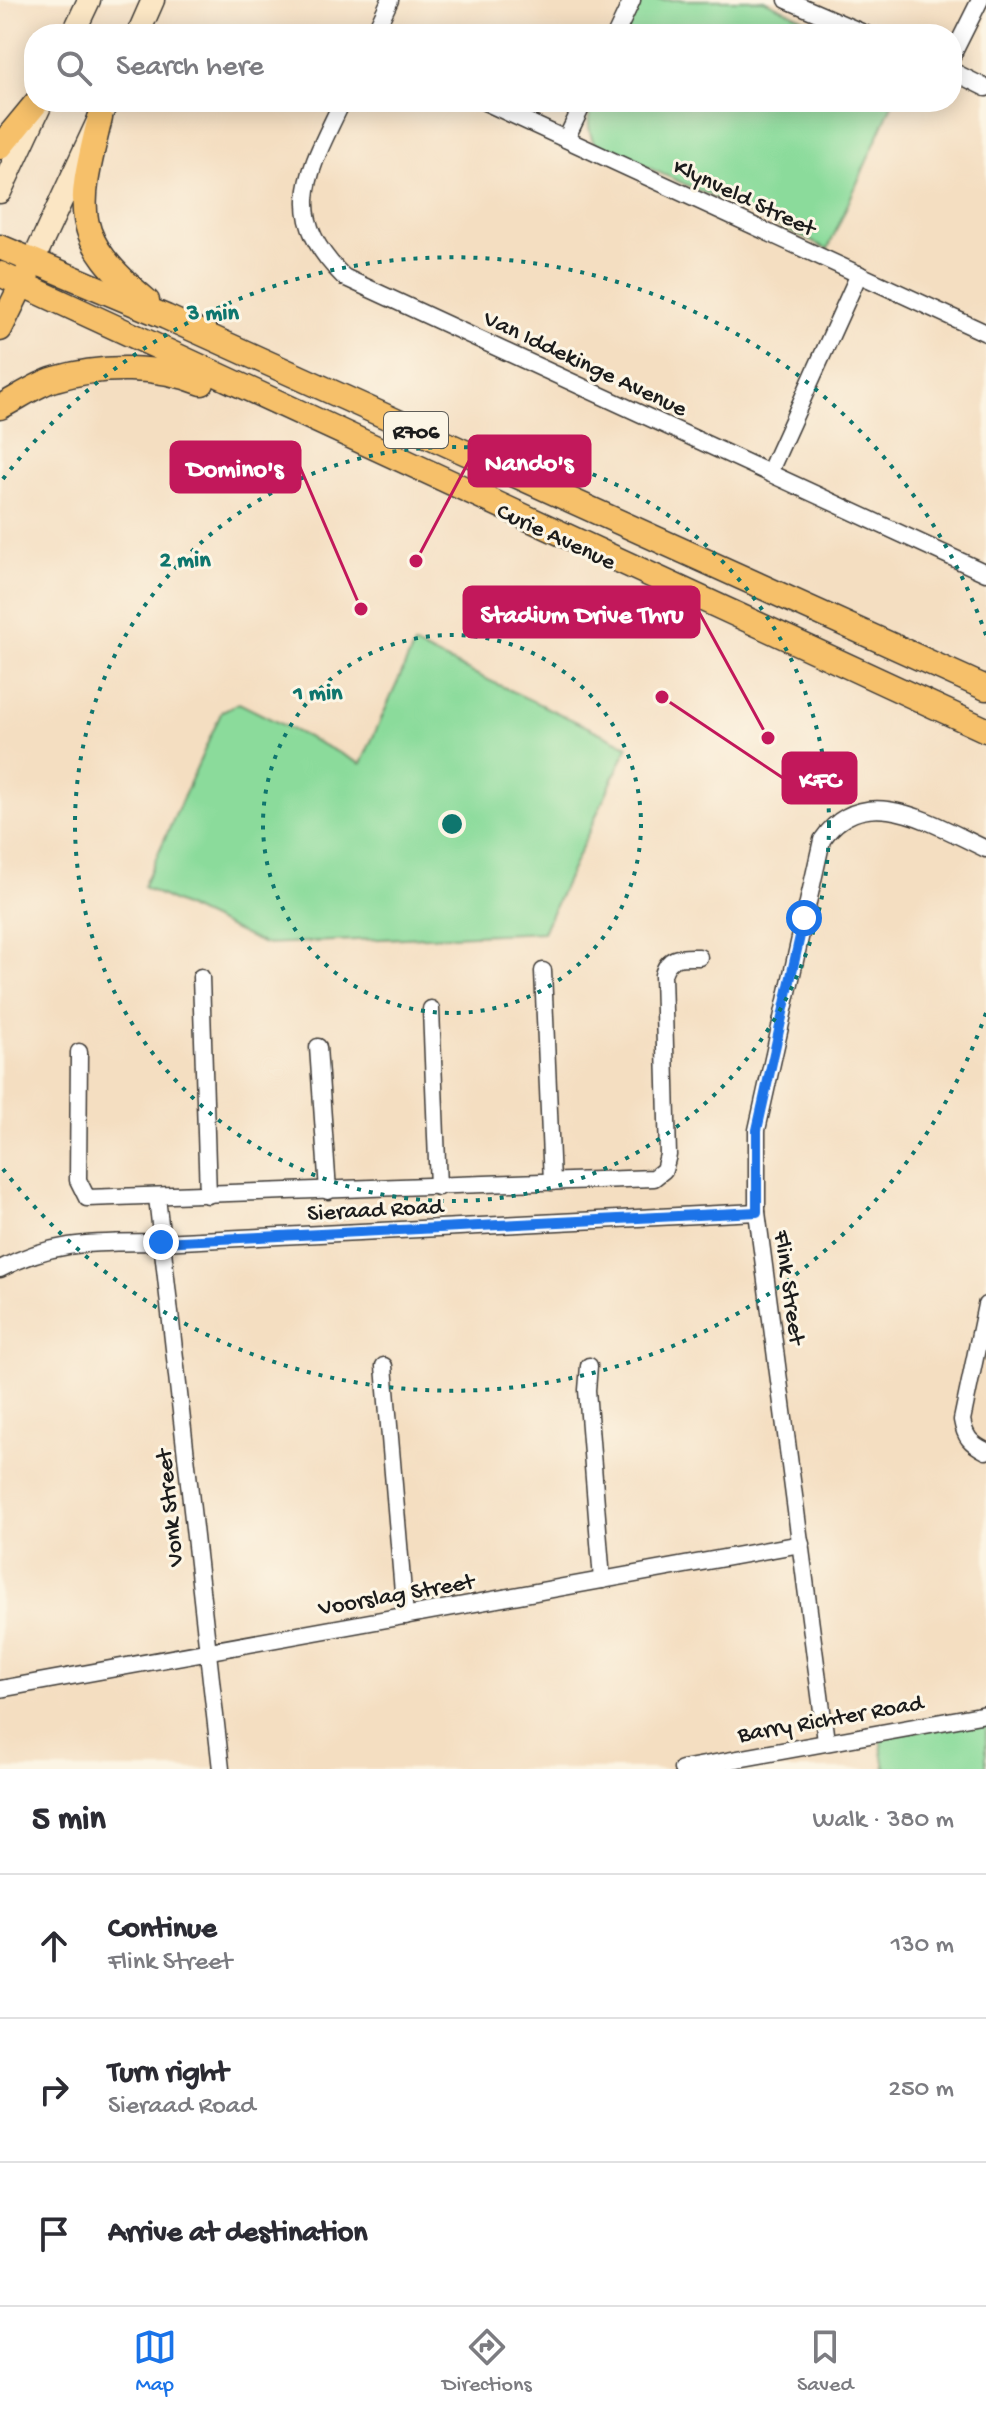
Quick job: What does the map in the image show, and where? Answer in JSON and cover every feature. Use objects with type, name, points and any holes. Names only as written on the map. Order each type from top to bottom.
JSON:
[{"type":"main road","points":[[0,147],[30,112]]},
{"type":"main road","points":[[103,112],[83,191],[85,225],[96,251],[111,269],[166,317]]},
{"type":"main road","name":"Curie Avenue","points":[[0,247],[28,272],[357,442],[986,730]]},
{"type":"main road","points":[[0,329],[28,272]]},
{"type":"main road","name":"Curie Avenue","points":[[0,274],[28,272],[166,317],[986,688]]},
{"type":"main road","points":[[0,407],[54,379],[115,368],[180,374],[317,431],[357,442]]},
{"type":"street","points":[[78,24],[89,0]]},
{"type":"street","points":[[142,24],[153,0]]},
{"type":"street","points":[[379,24],[390,0]]},
{"type":"street","points":[[621,24],[632,0]]},
{"type":"street","points":[[787,0],[843,24]]},
{"type":"street","points":[[962,36],[980,0]]},
{"type":"street","points":[[962,76],[986,88]]},
{"type":"street","points":[[0,192],[35,112]]},
{"type":"street","points":[[28,272],[103,112]]},
{"type":"street","name":"Van Iddekinge Avenue","points":[[337,112],[314,162],[305,201],[308,230],[321,254],[344,277],[986,573]]},
{"type":"street","name":"Klynveld Street","points":[[507,112],[986,333]]},
{"type":"street","points":[[566,139],[579,112]]},
{"type":"street","points":[[769,473],[859,274]]},
{"type":"street","name":"Flink Street","points":[[826,1741],[757,1212],[757,1130],[822,840],[834,821],[853,811],[876,809],[912,815],[986,849]]},
{"type":"street","points":[[79,1052],[77,1165],[82,1191],[87,1198],[654,1178],[664,1170],[668,1155],[663,975],[669,961],[676,957],[699,957]]},
{"type":"street","points":[[543,971],[552,1182]]},
{"type":"street","points":[[201,977],[208,1195]]},
{"type":"street","points":[[431,1009],[438,1187]]},
{"type":"street","points":[[318,1047],[328,1191]]},
{"type":"street","name":"Vonk Street","points":[[157,1197],[221,1769]]},
{"type":"street","name":"Sieraad Road","points":[[0,1269],[27,1255],[64,1244],[161,1242],[757,1212]]},
{"type":"street","points":[[986,1305],[962,1420],[965,1435],[986,1451]]},
{"type":"street","points":[[384,1366],[405,1616]]},
{"type":"street","points":[[589,1366],[587,1390],[602,1580]]},
{"type":"street","name":"Voorslag Street","points":[[0,1689],[801,1544]]},
{"type":"street","name":"Barry Richter Road","points":[[682,1769],[986,1714]]},
{"type":"green space","points":[[642,0],[764,0],[815,24],[630,24]]},
{"type":"green space","points":[[889,112],[828,249],[594,143],[590,132],[590,113]]},
{"type":"green space","points":[[414,645],[628,746],[543,932],[264,944],[143,887],[222,711],[239,703],[361,764]]},
{"type":"green space","points":[[986,1719],[986,1769],[885,1769],[880,1737]]},
{"type":"place","name":"Nando's","points":[[416,561]]},
{"type":"place","name":"Domino's","points":[[361,609]]},
{"type":"place","name":"KFC","points":[[662,697]]},
{"type":"place","name":"Stadium Drive Thru","points":[[768,738]]},
{"type":"route","points":[[161,1242],[757,1212],[757,1130],[804,918]]}]
